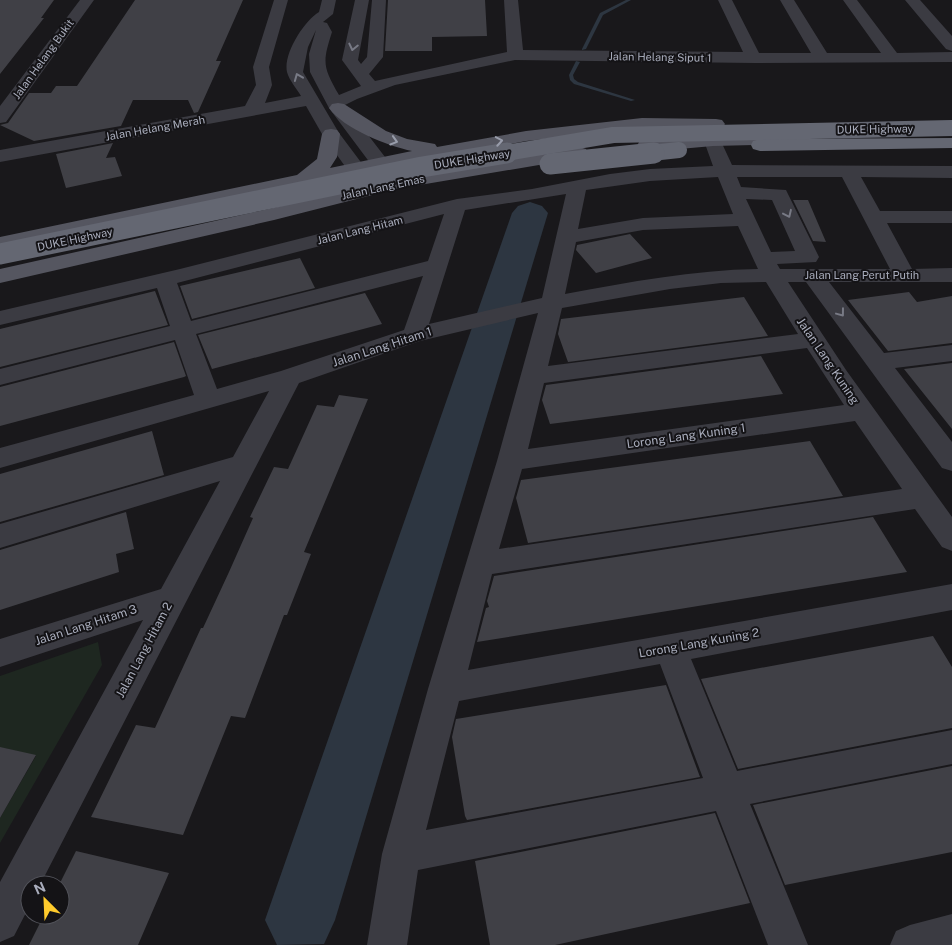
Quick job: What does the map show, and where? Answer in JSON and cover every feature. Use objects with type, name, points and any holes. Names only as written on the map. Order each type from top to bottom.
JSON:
[{"type":"highway","name":"DUKE Highway","points":[[0,254],[422,167],[614,135],[952,128]]},
{"type":"highway","name":"DUKE Highway","points":[[0,272],[432,184],[565,162],[696,149],[760,145],[952,143]]},
{"type":"main road","points":[[337,105],[370,131],[392,141],[425,148],[451,149]]},
{"type":"main road","name":"Jalan Lang Emas","points":[[0,243],[380,163],[526,136],[642,123],[952,124]]},
{"type":"main road","points":[[570,131],[682,128],[701,131],[713,141]]},
{"type":"main road","points":[[300,180],[328,162],[331,154],[331,134]]},
{"type":"main road","name":"Jalan Lang Emas","points":[[0,276],[265,216],[395,183],[609,149],[713,141],[952,138]]},
{"type":"street","name":"Jalan Helang Bukit","points":[[0,118],[87,0]]},
{"type":"street","points":[[251,110],[264,85],[260,67],[281,0]]},
{"type":"street","points":[[379,0],[375,57],[382,70],[387,73],[411,76]]},
{"type":"street","points":[[511,0],[515,55]]},
{"type":"street","points":[[725,0],[754,58]]},
{"type":"street","points":[[787,0],[822,58]]},
{"type":"street","points":[[850,0],[892,58]]},
{"type":"street","points":[[912,0],[952,46]]},
{"type":"street","points":[[371,87],[350,60],[361,7],[325,11],[305,33],[295,72],[306,100],[371,189]]},
{"type":"street","points":[[325,11],[324,32],[317,54],[318,72],[337,105],[395,183]]},
{"type":"street","name":"Jalan Helang Siput 1","points":[[337,105],[371,87],[411,76],[515,55],[754,58],[952,57]]},
{"type":"street","points":[[359,74],[366,69],[375,57]]},
{"type":"street","points":[[264,85],[306,100]]},
{"type":"street","name":"Jalan Helang Merah","points":[[0,156],[306,100]]},
{"type":"street","name":"Jalan Lang Kuning","points":[[713,141],[734,193],[768,267],[813,340],[952,539]]},
{"type":"street","points":[[725,171],[952,172]]},
{"type":"street","name":"Jalan Lang Hitam","points":[[0,318],[165,279],[457,205],[630,177],[725,171]]},
{"type":"street","points":[[848,171],[904,274]]},
{"type":"street","points":[[387,945],[401,854],[480,564],[511,462],[532,376],[545,305],[567,236],[577,187]]},
{"type":"street","points":[[734,193],[779,194],[808,257],[768,267]]},
{"type":"street","points":[[414,335],[457,205]]},
{"type":"street","points":[[873,217],[952,217]]},
{"type":"street","points":[[567,236],[643,224],[746,220]]},
{"type":"street","points":[[0,377],[438,265]]},
{"type":"street","name":"Jalan Lang Perut Putih","points":[[768,267],[812,274],[952,275]]},
{"type":"street","name":"Jalan Lang Hitam 1","points":[[0,458],[289,377],[414,335],[441,328],[545,305],[768,267]]},
{"type":"street","points":[[812,274],[952,461]]},
{"type":"street","points":[[165,279],[208,400]]},
{"type":"street","points":[[532,376],[813,340]]},
{"type":"street","points":[[878,362],[952,353]]},
{"type":"street","name":"Jalan Lang Hitam 2","points":[[0,922],[289,377]]},
{"type":"street","name":"Lorong Lang Kuning 1","points":[[511,462],[862,411]]},
{"type":"street","points":[[0,536],[243,464]]},
{"type":"street","points":[[480,564],[922,497]]},
{"type":"street","name":"Lorong Lang Kuning 2","points":[[445,689],[952,597]]},
{"type":"street","name":"Jalan Lang Hitam 3","points":[[0,652],[172,598]]},
{"type":"street","points":[[670,648],[788,945]]},
{"type":"street","points":[[401,854],[952,747]]},
{"type":"street","points":[[910,945],[952,934]]},
{"type":"shaded area","points":[[98,642],[102,665],[0,843],[0,818],[36,756],[4,748],[0,753],[0,676]]},
{"type":"building","points":[[0,0],[54,0],[41,18],[44,18],[0,74]]},
{"type":"building","points":[[135,0],[243,0],[216,61],[221,61],[198,112],[194,113],[188,100],[133,100],[121,126],[34,141],[0,125],[8,123],[29,93],[51,93],[56,86],[77,86]]},
{"type":"building","points":[[388,0],[485,0],[487,36],[432,37],[432,51],[385,51]]},
{"type":"building","points":[[113,143],[106,158],[115,157],[122,176],[66,188],[56,154]]},
{"type":"building","points":[[793,200],[808,200],[826,242],[813,241]]},
{"type":"building","points":[[630,234],[652,258],[596,273],[576,250],[577,245]]},
{"type":"building","points":[[300,258],[315,288],[192,319],[180,286]]},
{"type":"building","points":[[155,291],[168,325],[0,367],[0,329]]},
{"type":"building","points":[[909,292],[917,302],[952,296],[952,343],[888,351],[848,300]]},
{"type":"building","points":[[365,293],[382,324],[212,369],[198,335]]},
{"type":"building","points":[[744,297],[768,336],[568,362],[558,334],[561,319]]},
{"type":"building","points":[[174,342],[186,376],[184,377],[0,426],[0,387]]},
{"type":"building","points":[[761,356],[783,394],[550,424],[542,400],[546,385]]},
{"type":"building","points":[[952,363],[952,429],[904,369]]},
{"type":"building","points":[[339,395],[368,399],[304,552],[311,554],[287,615],[284,615],[245,718],[231,716],[183,835],[91,817],[136,725],[155,728],[229,572],[253,518],[250,517],[274,467],[288,469],[317,405],[334,407]]},
{"type":"building","points":[[152,431],[164,475],[0,522],[0,474]]},
{"type":"building","points":[[810,441],[843,496],[528,543],[516,498],[521,480]]},
{"type":"building","points":[[126,512],[134,549],[116,554],[119,572],[0,610],[0,550]]},
{"type":"building","points":[[873,517],[907,572],[477,642],[486,608],[489,607],[487,601],[494,576]]},
{"type":"building","points":[[933,636],[952,667],[952,728],[738,769],[701,679]]},
{"type":"building","points":[[666,685],[700,777],[467,820],[452,737],[456,719]]},
{"type":"building","points":[[0,747],[36,755],[0,818]]},
{"type":"building","points":[[952,766],[952,852],[785,885],[753,805]]},
{"type":"building","points":[[715,813],[750,903],[555,945],[490,945],[475,861]]},
{"type":"building","points":[[76,851],[169,873],[138,945],[29,945],[39,925],[70,925],[70,875],[64,875]]},
{"type":"waterway","points":[[584,49],[601,14],[629,0]]},
{"type":"waterway","points":[[578,62],[571,75],[572,80],[576,83],[633,100]]},
{"type":"waterway","points":[[300,920],[530,213]]}]
